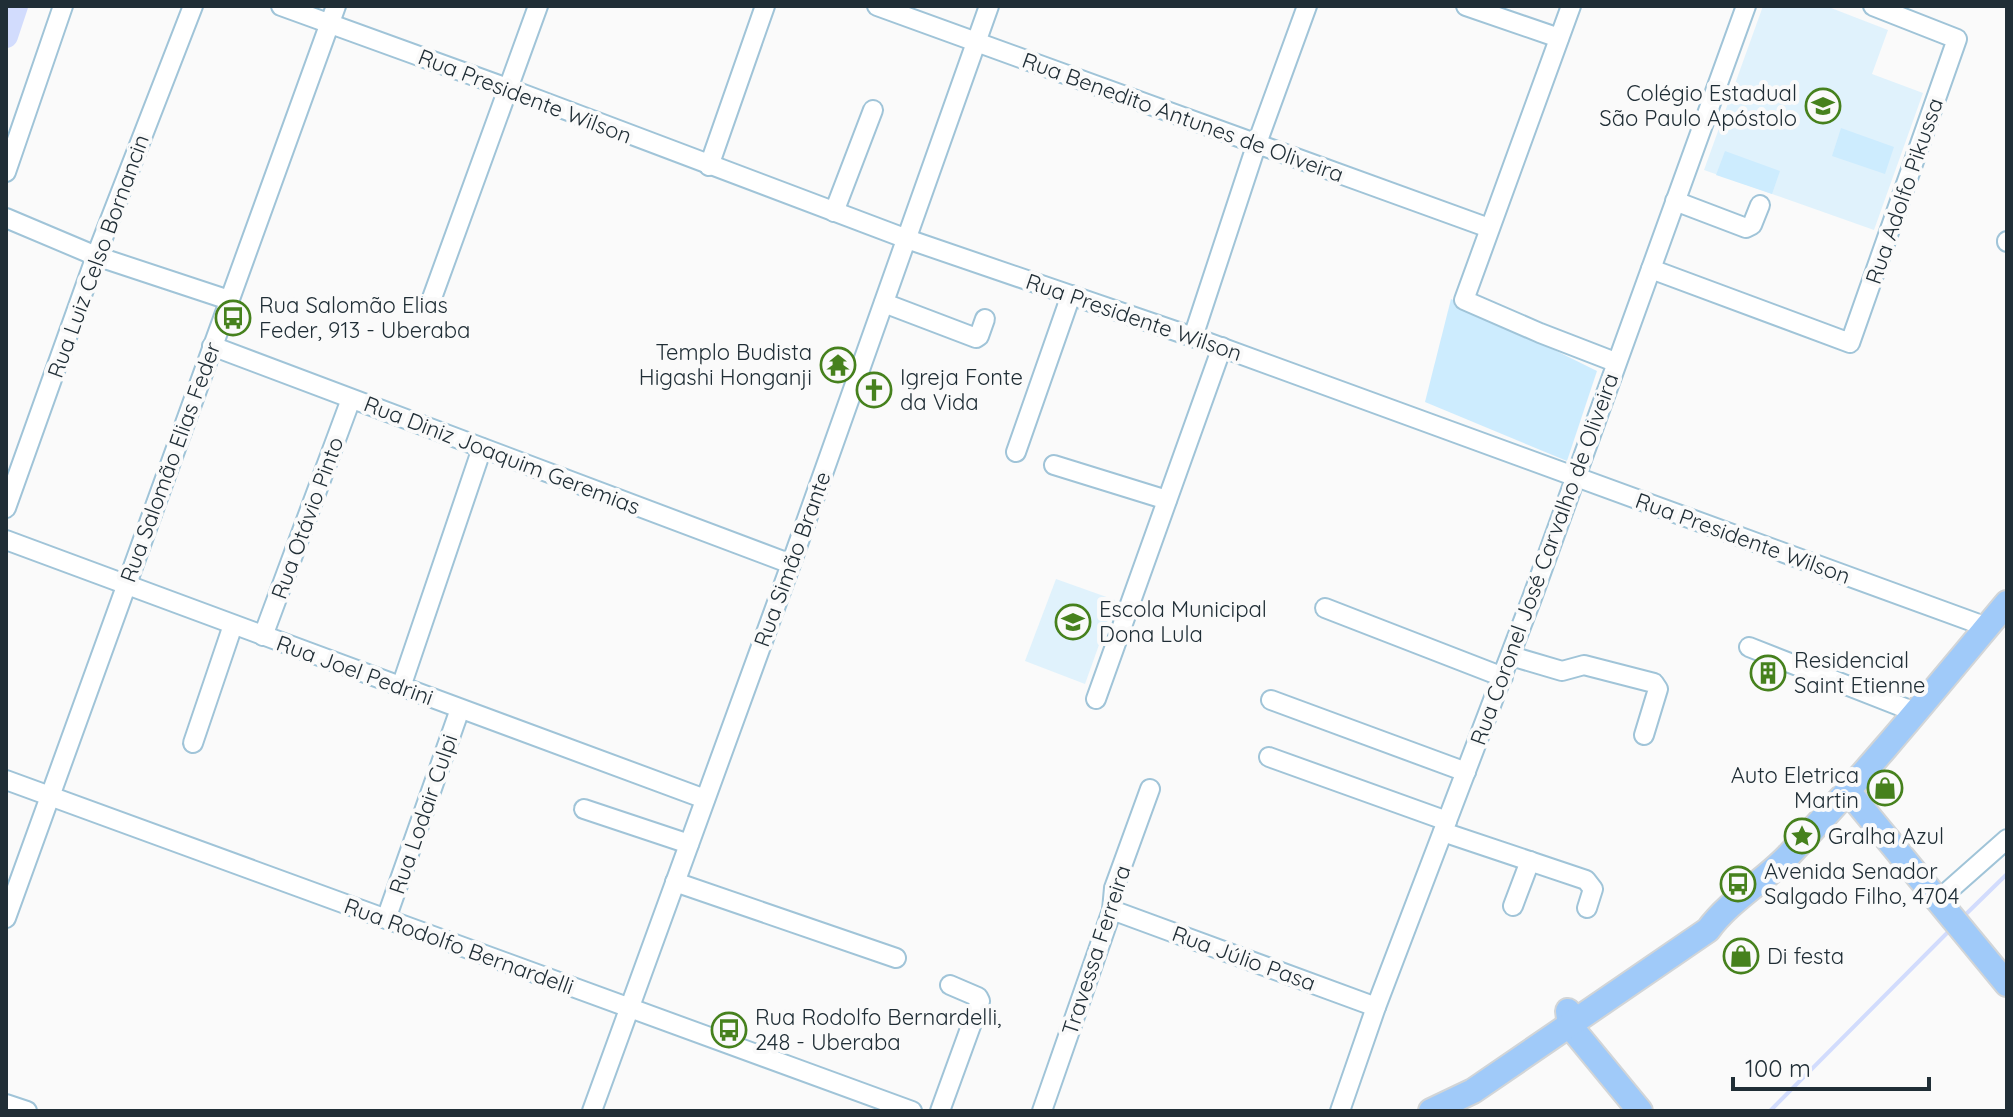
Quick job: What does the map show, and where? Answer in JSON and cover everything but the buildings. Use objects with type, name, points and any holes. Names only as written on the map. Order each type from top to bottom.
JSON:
[{"type":"main road","points":[[1430,1111],[1473,1091],[1569,1018],[1708,930],[1718,916],[1765,878],[1847,790],[2007,603]]},
{"type":"main road","points":[[1847,790],[2007,984]]},
{"type":"main road","points":[[1569,1018],[1640,1111]]},
{"type":"street","points":[[6,172],[63,6]]},
{"type":"street","name":"Rua Luiz Celso Bornancin","points":[[6,508],[96,256],[193,6]]},
{"type":"street","name":"Rua Presidente Wilson","points":[[281,6],[333,15],[510,89],[709,166],[907,239],[1222,347],[1987,627]]},
{"type":"street","points":[[432,298],[538,6]]},
{"type":"street","points":[[709,166],[765,6]]},
{"type":"street","name":"Rua Benedito Antunes de Oliveira","points":[[877,6],[1489,228]]},
{"type":"street","name":"Rua Simão Brante","points":[[592,1111],[989,6]]},
{"type":"street","points":[[1193,337],[1256,146],[1307,6]]},
{"type":"street","points":[[1466,6],[1559,38]]},
{"type":"street","points":[[1571,6],[1464,300],[1615,362]]},
{"type":"street","name":"Rua Coronel José Carvalho de Oliveira","points":[[1340,1111],[1376,1007],[1511,656],[1746,6]]},
{"type":"street","points":[[1873,6],[1907,12]]},
{"type":"street","name":"Rua Adolfo Pikussa","points":[[1651,269],[1850,343],[1957,39],[1907,12]]},
{"type":"street","name":"Rua Salomão Elias Feder","points":[[6,918],[333,15]]},
{"type":"street","points":[[834,212],[873,110]]},
{"type":"street","points":[[1675,201],[1746,228],[1752,225],[1760,205]]},
{"type":"street","points":[[6,218],[96,256],[229,300]]},
{"type":"street","points":[[1016,452],[1071,295]]},
{"type":"street","points":[[884,303],[976,338],[985,319]]},
{"type":"street","name":"Rua Diniz Joaquim Geremias","points":[[212,346],[791,564]]},
{"type":"street","points":[[1096,699],[1222,347]]},
{"type":"street","name":"Rua Otávio Pinto","points":[[263,636],[351,399]]},
{"type":"street","points":[[401,687],[482,448]]},
{"type":"street","points":[[1054,465],[1167,500]]},
{"type":"street","name":"Rua Joel Pedrini","points":[[6,540],[705,799]]},
{"type":"street","points":[[1325,608],[1503,677]]},
{"type":"street","points":[[193,743],[233,625]]},
{"type":"street","points":[[1749,647],[1915,712]]},
{"type":"street","points":[[1511,656],[1562,671],[1584,665],[1654,683],[1658,689],[1644,735]]},
{"type":"street","points":[[1271,700],[1466,772]]},
{"type":"street","name":"Rua Lodair Culpi","points":[[386,919],[460,709]]},
{"type":"street","points":[[1269,757],[1591,883],[1593,889],[1587,908]]},
{"type":"street","name":"Rua Rodolfo Bernardelli","points":[[6,780],[912,1111]]},
{"type":"street","name":"Travessa Ferreira","points":[[1042,1111],[1112,910],[1114,888],[1150,789]]},
{"type":"street","points":[[584,809],[689,844]]},
{"type":"street","points":[[1951,915],[2007,839]]},
{"type":"street","points":[[1513,906],[1530,861]]},
{"type":"street","points":[[675,882],[896,958]]},
{"type":"street","name":"Rua Júlio Pasa","points":[[1112,910],[1376,1007]]},
{"type":"street","points":[[940,1111],[980,1001],[978,997],[950,985]]},
{"type":"street","points":[[6,1104],[27,1111]]},
{"type":"shaded area","name":"Colégio Estadual São Paulo Apóstolo","points":[[1763,6],[1826,6],[1888,30],[1872,74],[1923,93],[1874,230],[1704,170]]},
{"type":"shaded area","points":[[1841,128],[1894,147],[1885,174],[1832,156]]},
{"type":"shaded area","points":[[1725,151],[1780,171],[1772,194],[1716,175]]},
{"type":"shaded area","points":[[1451,299],[1597,371],[1567,461],[1425,402]]},
{"type":"shaded area","name":"Escola Municipal Dona Lula","points":[[1056,579],[1115,600],[1085,684],[1025,661]]},
{"type":"waterway","points":[[6,36],[16,6]]},
{"type":"waterway","points":[[1963,917],[2007,874]]},
{"type":"waterway","points":[[1770,1111],[1951,929]]},
{"type":"place","name":"Colégio Estadual São Paulo Apóstolo","points":[[1823,106]]},
{"type":"place","name":"Rua Salomão Elias Feder, 913 - Uberaba","points":[[233,318]]},
{"type":"place","name":"Templo Budista Higashi Honganji","points":[[838,365]]},
{"type":"place","name":"Igreja Fonte da Vida","points":[[874,390]]},
{"type":"place","name":"Escola Municipal Dona Lula","points":[[1073,622]]},
{"type":"place","name":"Residencial Saint Etienne","points":[[1768,673]]},
{"type":"place","name":"Auto Eletrica Martin","points":[[1885,788]]},
{"type":"place","name":"Gralha Azul","points":[[1802,836]]},
{"type":"place","name":"Avenida Senador Salgado Filho, 4704","points":[[1738,884]]},
{"type":"place","name":"Di festa","points":[[1741,956]]},
{"type":"place","name":"Rua Rodolfo Bernardelli, 248 - Uberaba","points":[[729,1030]]}]
